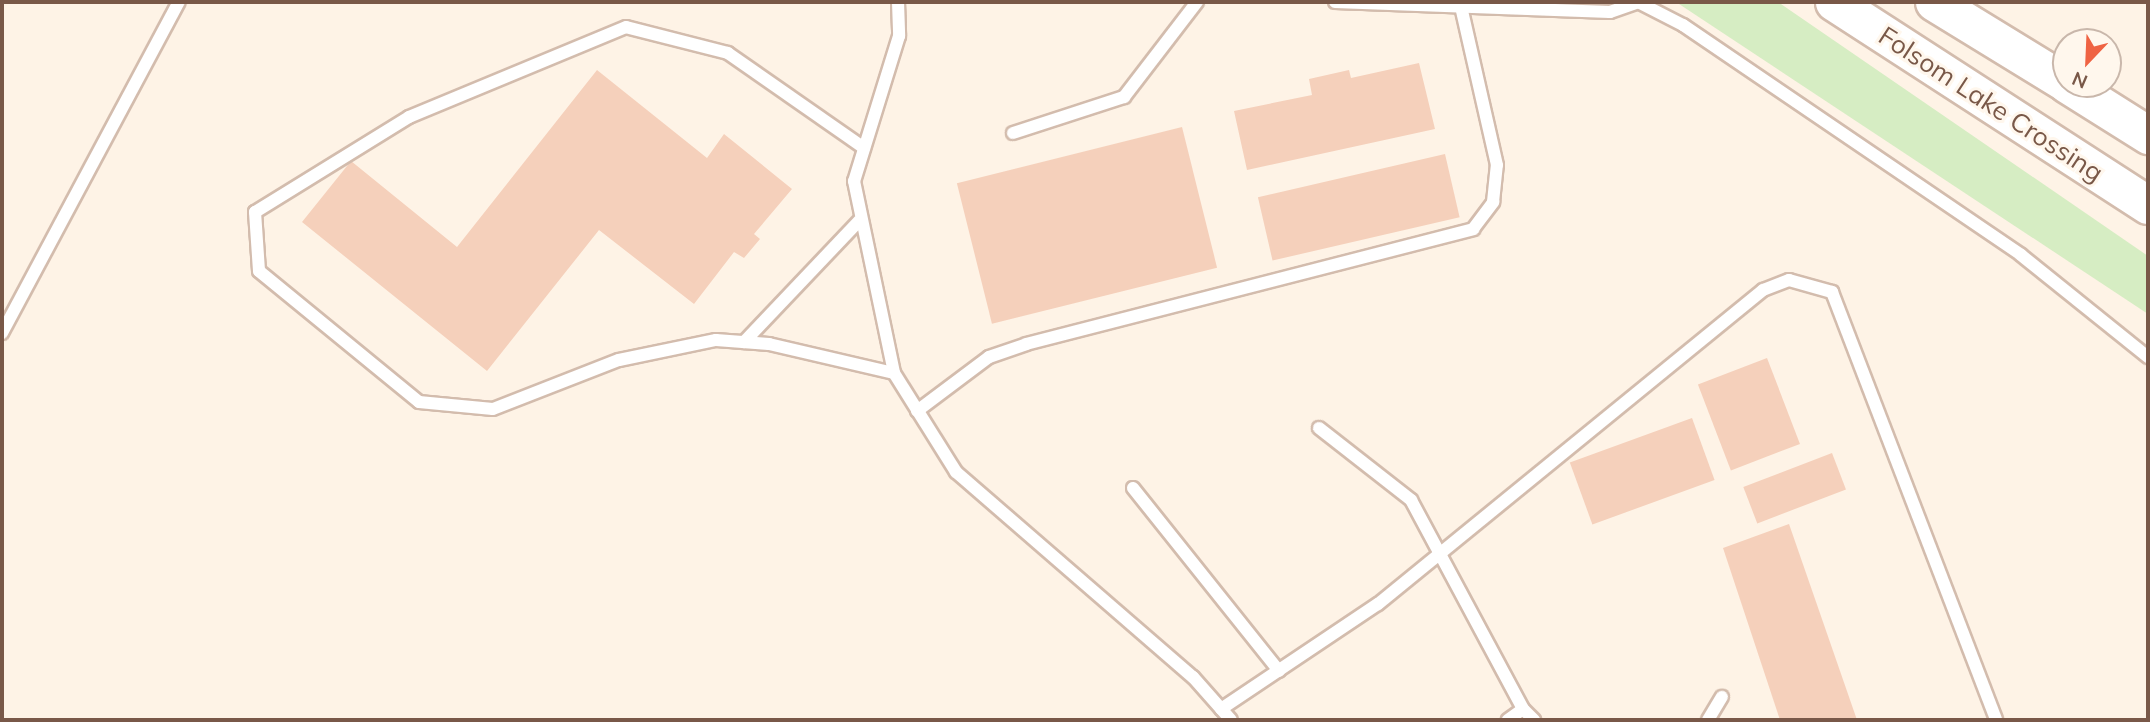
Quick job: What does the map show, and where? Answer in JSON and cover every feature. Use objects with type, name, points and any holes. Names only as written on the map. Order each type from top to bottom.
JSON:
[{"type":"main road","name":"Folsom Lake Crossing","points":[[1834,2],[2148,205]]},
{"type":"main road","name":"Folsom Lake Crossing","points":[[1934,2],[2052,75]]},
{"type":"main road","name":"Folsom Lake Crossing","points":[[2089,98],[2148,135]]},
{"type":"lane","points":[[2,333],[179,2]]},
{"type":"lane","points":[[898,2],[899,36],[854,181],[859,221],[894,373],[956,472],[1193,677],[1231,720]]},
{"type":"lane","points":[[1013,133],[1124,97],[1197,2]]},
{"type":"lane","points":[[1335,2],[1610,12],[1638,2],[1683,25],[2021,255],[2148,357]]},
{"type":"lane","points":[[917,411],[989,357],[1027,344],[1473,229],[1493,202],[1497,165],[1461,6]]},
{"type":"lane","points":[[864,148],[728,53],[626,27],[409,117],[255,212],[259,271],[419,402],[493,409],[619,360],[716,340],[744,342],[894,373]]},
{"type":"lane","points":[[744,342],[859,221]]},
{"type":"lane","points":[[1221,709],[1279,671],[1441,554],[1763,290],[1789,281],[1817,284],[1832,292],[1996,720]]},
{"type":"lane","points":[[1319,428],[1411,500],[1523,709],[1534,720]]},
{"type":"lane","points":[[1133,488],[1279,671]]},
{"type":"lane","points":[[1708,720],[1722,697]]},
{"type":"lane","points":[[1508,720],[1523,709]]},
{"type":"green space","points":[[1676,2],[1778,2],[2148,256],[2148,314]]},
{"type":"building","points":[[1419,63],[1435,129],[1247,170],[1234,111],[1312,95],[1309,79],[1349,70],[1351,78]]},
{"type":"building","points":[[597,70],[707,158],[724,134],[792,189],[754,234],[760,239],[744,258],[734,252],[694,304],[599,230],[487,371],[302,222],[351,161],[457,247]]},
{"type":"building","points":[[1182,127],[1217,268],[992,324],[957,183]]},
{"type":"building","points":[[1445,154],[1460,217],[1273,261],[1258,197]]},
{"type":"building","points":[[1767,358],[1800,444],[1731,470],[1698,385]]},
{"type":"building","points":[[1692,418],[1715,480],[1592,524],[1570,462]]},
{"type":"building","points":[[1832,453],[1846,489],[1757,523],[1743,487]]},
{"type":"building","points":[[1789,524],[1857,720],[1780,720],[1723,548]]}]
